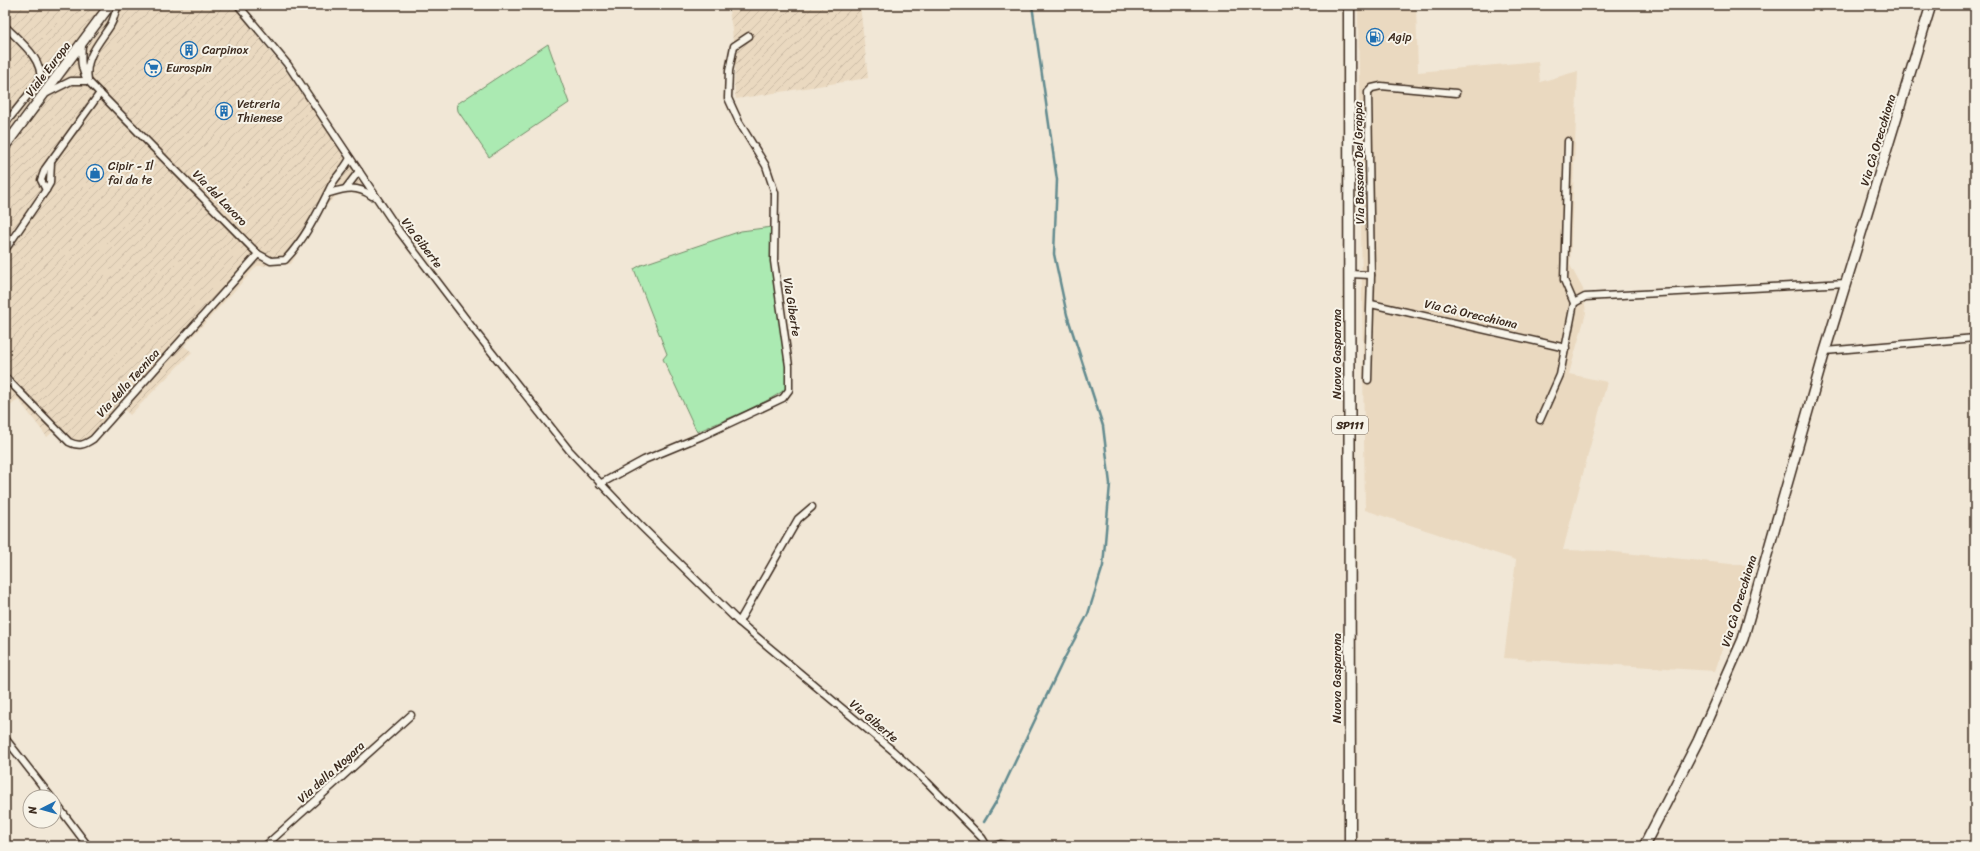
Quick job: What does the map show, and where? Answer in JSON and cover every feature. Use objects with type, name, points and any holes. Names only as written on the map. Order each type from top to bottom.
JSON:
[{"type":"main road","name":"Viale Europa","points":[[5,146],[110,5]]},
{"type":"main road","name":"Nuova Gasparona","points":[[1349,5],[1350,846]]},
{"type":"main road","name":"Via Cà Orecchiona","points":[[1644,846],[1698,741],[1743,639],[1825,351],[1931,5]]},
{"type":"street","points":[[43,95],[57,87],[71,82],[88,81],[87,74],[89,60],[95,46],[111,24],[118,5]]},
{"type":"street","name":"Via Giberte","points":[[238,5],[288,65],[359,171],[374,197],[478,335],[569,450],[600,484],[739,622],[892,750],[927,782],[982,838],[987,846]]},
{"type":"street","points":[[5,26],[38,63],[41,73],[40,80],[5,124]]},
{"type":"street","name":"Via Giberte","points":[[600,484],[644,460],[702,436],[783,398],[789,390],[789,366],[786,338],[774,262],[775,192],[766,166],[739,122],[728,98],[729,71],[734,46],[749,36]]},
{"type":"street","name":"Via del Lavoro","points":[[82,44],[80,62],[84,75],[88,81],[258,254],[272,261],[285,260],[296,248],[350,158]]},
{"type":"street","name":"Via Bassano Del Grappa","points":[[1368,380],[1371,275],[1368,92],[1372,88],[1381,86],[1456,93]]},
{"type":"street","points":[[5,250],[50,183],[51,161],[100,93]]},
{"type":"street","points":[[1540,420],[1560,375],[1574,303],[1564,280],[1568,141]]},
{"type":"street","points":[[340,174],[347,171],[359,171]]},
{"type":"street","points":[[346,188],[359,171]]},
{"type":"street","points":[[329,193],[346,188],[363,189],[374,197]]},
{"type":"street","name":"Via della Tecnica","points":[[5,377],[69,442],[77,445],[84,445],[93,439],[258,254]]},
{"type":"street","points":[[1350,274],[1371,275]]},
{"type":"street","points":[[1574,303],[1585,297],[1846,283]]},
{"type":"street","name":"Via Cà Orecchiona","points":[[1371,304],[1566,348]]},
{"type":"street","points":[[1825,351],[1975,338]]},
{"type":"street","points":[[739,622],[798,519],[812,507]]},
{"type":"street","name":"Via della Nogara","points":[[265,846],[411,715]]},
{"type":"street","points":[[5,738],[45,789]]},
{"type":"street","points":[[62,812],[88,846]]},
{"type":"street","points":[[995,846],[1001,844],[1009,846]]},
{"type":"shaded area","points":[[5,5],[109,5],[5,141]]},
{"type":"shaded area","points":[[118,5],[233,5],[297,85],[373,199],[343,190],[324,207],[291,264],[257,266],[184,346],[192,352],[130,415],[124,409],[86,448],[67,445],[54,431],[47,437],[18,399],[5,411],[5,153]]},
{"type":"shaded area","points":[[728,5],[860,5],[868,78],[736,99],[734,86],[735,70],[732,29]]},
{"type":"shaded area","points":[[1358,5],[1416,5],[1418,72],[1538,61],[1540,82],[1578,71],[1570,265],[1583,289],[1586,313],[1569,374],[1607,382],[1563,550],[1605,551],[1750,566],[1715,671],[1504,658],[1516,560],[1365,510]]},
{"type":"green space","points":[[548,44],[569,103],[489,157],[458,111],[457,104]]},
{"type":"green space","points":[[772,227],[789,386],[782,392],[759,405],[697,432],[663,359],[667,354],[634,269],[641,265],[741,231]]},
{"type":"waterway","points":[[984,822],[996,802],[1063,661],[1088,614],[1103,566],[1110,484],[1103,426],[1067,315],[1054,254],[1057,180],[1032,5]]},
{"type":"place","name":"Agip","points":[[1375,37]]},
{"type":"place","name":"Carpinox","points":[[189,50]]},
{"type":"place","name":"Eurospin","points":[[153,68]]},
{"type":"place","name":"Vetreria Thienese","points":[[224,111]]},
{"type":"place","name":"Cipir - Il fai da te","points":[[95,173]]}]
